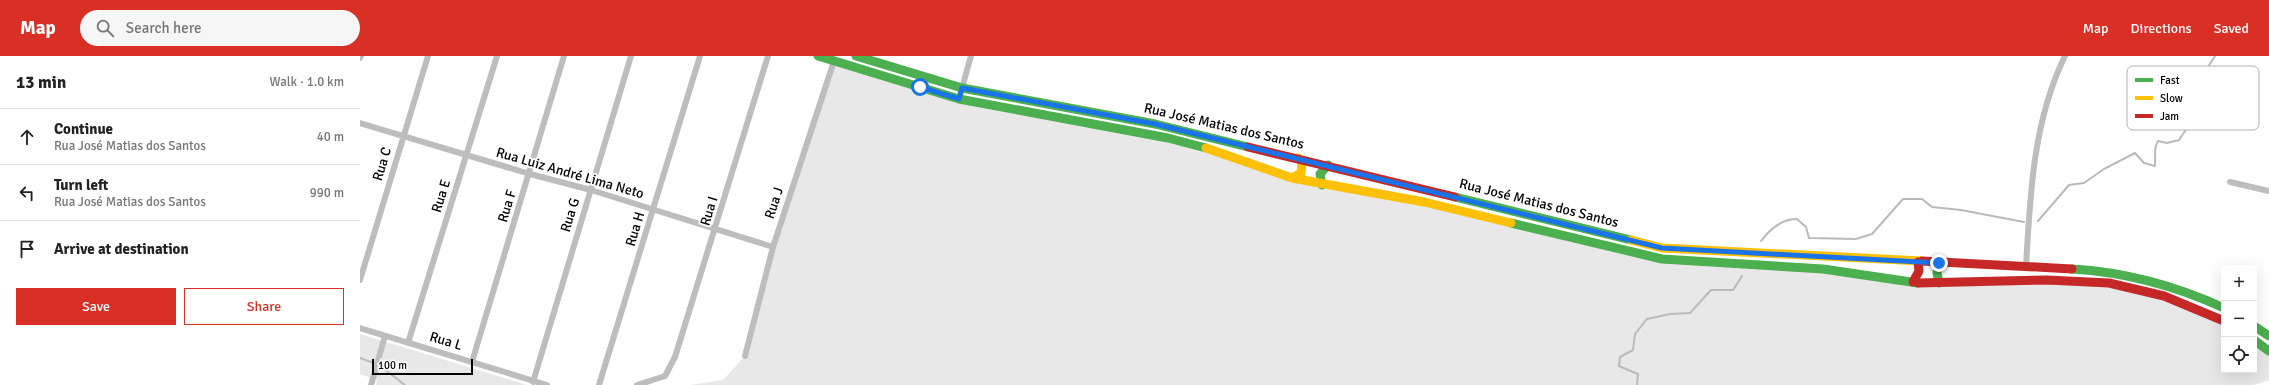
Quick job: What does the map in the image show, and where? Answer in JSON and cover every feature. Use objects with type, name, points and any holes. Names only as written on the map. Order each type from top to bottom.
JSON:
[{"type":"main road","name":"Rua José Matias dos Santos","points":[[818,56],[959,99],[1168,138],[1206,148],[1292,178],[1322,185],[1424,202],[1662,260],[1823,269],[1913,282],[1939,283],[2047,280],[2109,283],[2164,296],[2221,320]]},
{"type":"main road","name":"Rua José Matias dos Santos","points":[[856,56],[962,88],[1155,124],[1662,248],[2091,270],[2133,276],[2177,287],[2221,307]]},
{"type":"main road","points":[[1292,178],[1301,173],[1303,169],[1302,162],[1298,158]]},
{"type":"main road","points":[[1322,185],[1319,180],[1320,174],[1328,166]]},
{"type":"main road","points":[[1913,282],[1919,271],[1918,262]]},
{"type":"main road","points":[[1939,263],[1937,273],[1939,283]]},
{"type":"main road","points":[[2257,328],[2269,336]]},
{"type":"main road","points":[[2257,342],[2269,351]]},
{"type":"street","name":"Rua C","points":[[360,280],[428,56]]},
{"type":"street","name":"Rua E","points":[[408,343],[497,56]]},
{"type":"street","name":"Rua F","points":[[472,362],[530,174],[564,56]]},
{"type":"street","name":"Rua G","points":[[533,382],[631,56]]},
{"type":"street","name":"Rua H","points":[[599,385],[700,56]]},
{"type":"street","name":"Rua I","points":[[637,385],[660,379],[668,372],[716,230],[768,56]]},
{"type":"street","points":[[959,99],[971,56]]},
{"type":"street","points":[[2026,267],[2028,229],[2037,146],[2051,88],[2065,56]]},
{"type":"street","name":"Rua J","points":[[745,356],[773,247],[834,61]]},
{"type":"street","name":"Rua Luiz André Lima Neto","points":[[360,123],[466,156],[591,190],[773,247]]},
{"type":"street","points":[[2230,182],[2269,191]]},
{"type":"street","name":"Rua L","points":[[360,328],[533,382],[547,385]]},
{"type":"street","points":[[372,382],[385,336]]},
{"type":"shaded area","points":[[834,61],[959,99],[1130,130],[1292,178],[1391,196],[1650,257],[1823,269],[1913,282],[2047,280],[2138,289],[2221,320],[2221,373],[2257,373],[2257,342],[2269,351],[2269,380],[2254,385],[690,385],[723,380],[745,356],[773,247]]},
{"type":"shaded area","points":[[360,334],[527,385],[376,385],[377,380],[360,374]]},
{"type":"waterway","points":[[2209,66],[2215,56]]},
{"type":"waterway","points":[[2038,221],[2069,185],[2084,183],[2104,169],[2135,153],[2144,163],[2155,166],[2155,150],[2158,141],[2167,143],[2179,140],[2186,130]]},
{"type":"waterway","points":[[1761,241],[1768,232],[1776,226],[1791,219],[1797,219],[1806,227],[1809,238],[1856,239],[1872,234],[1903,199],[1922,199],[1932,207],[1961,210],[2024,222]]},
{"type":"waterway","points":[[1637,385],[1638,374],[1619,366],[1620,357],[1633,350],[1635,334],[1647,319],[1670,314],[1690,313],[1711,290],[1733,290],[1742,276]]},
{"type":"waterway","points":[[360,358],[379,365],[405,385]]},
{"type":"traffic: fast","points":[[818,56],[959,99],[1168,138],[1206,148]]},
{"type":"traffic: fast","points":[[856,56],[962,88],[1155,124],[1248,147]]},
{"type":"traffic: fast","points":[[1322,185],[1320,174],[1328,165]]},
{"type":"traffic: fast","points":[[1455,197],[1631,240]]},
{"type":"traffic: fast","points":[[1511,223],[1662,259],[1823,269],[1918,283]]},
{"type":"traffic: fast","points":[[1939,263],[1937,273],[1939,283]]},
{"type":"traffic: fast","points":[[2072,269],[2111,273],[2150,281],[2187,293],[2221,307]]},
{"type":"traffic: fast","points":[[2257,328],[2269,336]]},
{"type":"traffic: fast","points":[[2257,342],[2269,351]]},
{"type":"traffic: slow","points":[[1206,148],[1292,178],[1424,202],[1511,223]]},
{"type":"traffic: slow","points":[[1292,178],[1301,173],[1302,162],[1298,158]]},
{"type":"traffic: slow","points":[[1631,240],[1662,248],[1922,261]]},
{"type":"traffic: jam","points":[[1248,147],[1455,197]]},
{"type":"traffic: jam","points":[[1922,261],[2072,269]]},
{"type":"traffic: jam","points":[[1913,282],[1919,271],[1918,262]]},
{"type":"traffic: jam","points":[[1918,283],[2047,280],[2109,283],[2164,296],[2221,320]]},
{"type":"route","points":[[920,87],[959,99],[962,88],[1155,124],[1662,248],[1674,250],[1939,263]]}]
